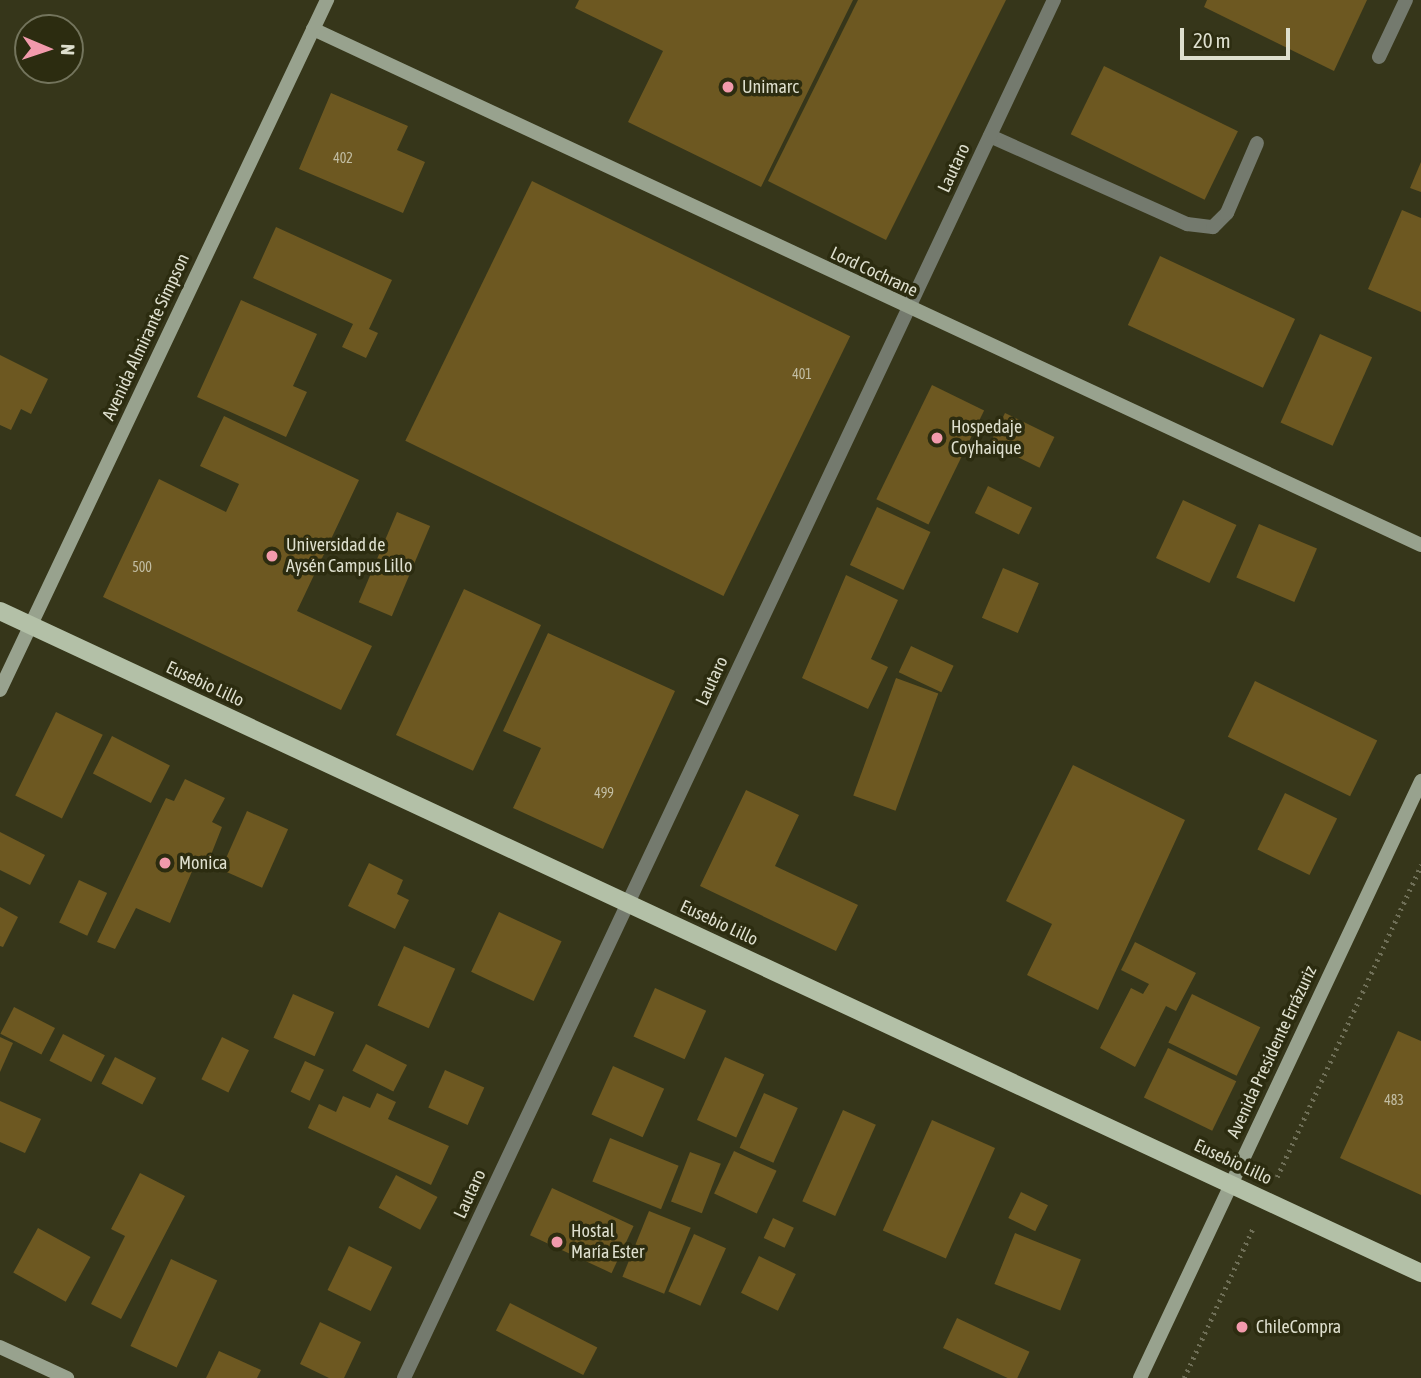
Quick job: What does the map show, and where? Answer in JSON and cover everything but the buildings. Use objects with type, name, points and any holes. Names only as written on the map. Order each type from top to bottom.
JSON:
[{"type":"main road","name":"Avenida Almirante Simpson","points":[[0,690],[327,0]]},
{"type":"main road","name":"Lord Cochrane","points":[[313,29],[1421,545]]},
{"type":"main road","name":"Eusebio Lillo","points":[[0,611],[1421,1273]]},
{"type":"main road","name":"Avenida Presidente Errázuriz","points":[[1140,1378],[1421,780]]},
{"type":"main road","points":[[0,1347],[66,1378]]},
{"type":"street","name":"Lautaro","points":[[404,1378],[1054,0]]},
{"type":"street","points":[[1379,57],[1406,0]]},
{"type":"street","points":[[990,136],[1187,224],[1213,227],[1227,213],[1256,143]]},
{"type":"path","points":[[1184,1378],[1421,865]]},
{"type":"place","name":"Unimarc","points":[[728,87]]},
{"type":"place","name":"Hospedaje Coyhaique","points":[[937,438]]},
{"type":"place","name":"Universidad de Aysén Campus Lillo","points":[[272,556]]},
{"type":"place","name":"Monica","points":[[165,863]]},
{"type":"place","name":"Hostal María Ester","points":[[557,1242]]},
{"type":"place","name":"ChileCompra","points":[[1242,1327]]}]
